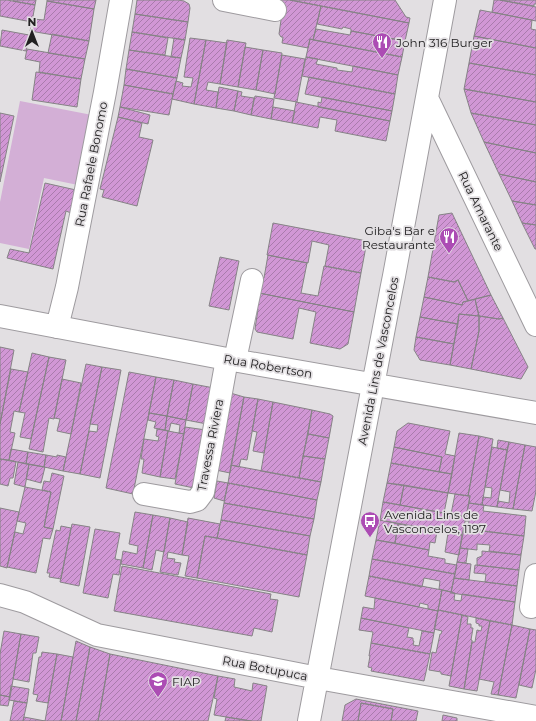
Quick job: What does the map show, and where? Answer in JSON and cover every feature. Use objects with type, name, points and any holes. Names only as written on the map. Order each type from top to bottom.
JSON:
[{"type":"street","name":"Rua Rafaele Bonomo","points":[[57,327],[67,287],[105,92],[121,0]]},
{"type":"street","points":[[224,0],[275,10]]},
{"type":"street","name":"Avenida Lins de Vasconcelos","points":[[309,721],[446,0]]},
{"type":"street","name":"Rua Amarante","points":[[427,98],[536,324]]},
{"type":"street","name":"Travessa Riviera","points":[[144,494],[190,502],[197,500],[203,492],[231,359],[252,280]]},
{"type":"street","name":"Rua Robertson","points":[[0,316],[373,385],[536,413]]},
{"type":"street","points":[[531,607],[536,576]]},
{"type":"street","name":"Rua Botupuca","points":[[0,595],[25,602],[97,635],[318,678],[536,717]]},
{"type":"shaded area","points":[[20,101],[92,115],[78,185],[44,178],[29,249],[0,243],[0,202]]},
{"type":"building","points":[[0,0],[35,5],[32,22],[0,16]]},
{"type":"building","points":[[13,0],[36,0],[35,5]]},
{"type":"building","points":[[47,0],[96,0],[94,9]]},
{"type":"building","points":[[137,0],[184,1],[189,4],[190,8],[188,22],[135,14]]},
{"type":"building","points":[[270,0],[290,0],[321,6],[313,40],[310,39],[308,48],[282,43],[283,37],[279,34],[283,6]]},
{"type":"building","points":[[290,0],[395,0],[406,17],[410,18],[409,23]]},
{"type":"building","points":[[494,0],[536,7],[536,21],[492,12]]},
{"type":"building","points":[[500,0],[536,0],[536,4],[534,4],[534,6]]},
{"type":"building","points":[[47,1],[94,9],[89,41],[30,31],[33,19],[44,20]]},
{"type":"building","points":[[321,6],[409,23],[405,41],[351,31],[351,29],[343,27],[342,29],[317,24]]},
{"type":"building","points":[[480,10],[532,20],[531,29],[536,30],[536,48],[474,36]]},
{"type":"building","points":[[135,14],[188,22],[185,40],[132,32]]},
{"type":"building","points":[[316,29],[350,35],[351,31],[405,41],[402,57],[313,40]]},
{"type":"building","points":[[2,30],[29,35],[26,51],[0,46]]},
{"type":"building","points":[[132,32],[168,38],[165,55],[129,50]]},
{"type":"building","points":[[52,34],[89,41],[85,59],[48,53]]},
{"type":"building","points":[[474,36],[536,48],[536,75],[469,63]]},
{"type":"building","points":[[174,38],[185,40],[181,58],[171,57]]},
{"type":"building","points":[[190,38],[206,40],[194,104],[172,99],[176,81],[183,83],[182,86],[191,87],[193,78],[184,77]]},
{"type":"building","points":[[310,39],[402,57],[398,75],[306,57]]},
{"type":"building","points":[[206,40],[227,43],[220,84],[208,82],[206,90],[218,92],[216,108],[194,104]]},
{"type":"building","points":[[227,40],[246,43],[238,87],[220,84]]},
{"type":"building","points":[[245,47],[263,50],[256,90],[238,87]]},
{"type":"building","points":[[27,49],[85,59],[81,79],[39,72],[40,62],[25,59]]},
{"type":"building","points":[[129,50],[181,58],[177,78],[126,69]]},
{"type":"building","points":[[263,50],[282,53],[275,94],[256,90]]},
{"type":"building","points":[[282,55],[305,59],[297,102],[274,98]]},
{"type":"building","points":[[306,57],[318,59],[316,64],[337,68],[337,70],[352,72],[353,66],[398,75],[395,94],[302,76]]},
{"type":"building","points":[[469,63],[536,75],[536,102],[464,89]]},
{"type":"building","points":[[126,69],[177,78],[173,94],[124,85]]},
{"type":"building","points":[[36,72],[81,79],[77,107],[32,100]]},
{"type":"building","points":[[309,77],[395,94],[392,111],[305,94]]},
{"type":"building","points":[[124,85],[173,94],[169,115],[120,107]]},
{"type":"building","points":[[219,87],[238,91],[234,111],[216,108]]},
{"type":"building","points":[[464,89],[536,102],[536,125],[471,113]]},
{"type":"building","points":[[238,91],[242,92],[241,96],[254,98],[251,115],[234,111]]},
{"type":"building","points":[[255,96],[274,99],[271,119],[251,115]]},
{"type":"building","points":[[322,97],[392,111],[390,121],[318,107],[318,102],[321,103]]},
{"type":"building","points":[[296,102],[390,121],[386,141],[335,131],[337,120],[320,117],[318,128],[292,123]]},
{"type":"building","points":[[120,107],[150,115],[148,124],[118,117]]},
{"type":"building","points":[[273,107],[295,111],[292,123],[271,119]]},
{"type":"building","points":[[0,113],[14,116],[0,182]]},
{"type":"building","points":[[471,113],[536,125],[536,153],[484,142]]},
{"type":"building","points":[[118,117],[142,123],[139,137],[153,140],[137,206],[102,197],[104,190],[100,189]]},
{"type":"building","points":[[484,142],[536,153],[536,182],[499,174]]},
{"type":"building","points":[[499,174],[536,182],[536,205],[512,201]]},
{"type":"building","points":[[45,183],[76,190],[71,213],[66,211],[53,269],[7,258],[10,249],[29,253]]},
{"type":"building","points":[[512,201],[536,205],[536,225],[522,223]]},
{"type":"building","points":[[452,213],[491,295],[468,301],[458,280],[454,282],[428,277],[439,215]]},
{"type":"building","points":[[273,223],[367,241],[361,273],[325,266],[329,245],[312,241],[308,263],[267,255]]},
{"type":"building","points":[[522,223],[536,225],[536,249],[535,249]]},
{"type":"building","points":[[268,255],[307,263],[301,293],[318,296],[324,266],[361,273],[354,312],[259,293],[262,278],[264,278]]},
{"type":"building","points":[[220,257],[239,261],[229,310],[209,306]]},
{"type":"building","points":[[428,277],[454,282],[458,280],[468,301],[463,302],[462,305],[424,297]]},
{"type":"building","points":[[259,293],[354,312],[348,344],[340,349],[310,343],[316,312],[299,308],[293,339],[257,332],[255,329],[258,309],[256,308]]},
{"type":"building","points":[[491,295],[503,318],[499,319],[479,316],[475,299]]},
{"type":"building","points":[[424,297],[462,305],[463,302],[475,299],[479,316],[459,314],[458,324],[420,317]]},
{"type":"building","points":[[459,314],[479,316],[479,331],[471,369],[450,365]]},
{"type":"building","points":[[479,316],[499,319],[503,318],[528,367],[521,379],[471,369],[479,331]]},
{"type":"building","points":[[420,317],[458,324],[454,344],[416,337]]},
{"type":"building","points":[[416,337],[454,344],[450,365],[420,360],[414,350]]},
{"type":"building","points":[[0,347],[14,350],[0,424]]},
{"type":"building","points":[[32,353],[49,357],[31,439],[20,437],[25,413],[19,412]]},
{"type":"building","points":[[49,357],[66,360],[54,419],[49,418],[43,452],[29,449]]},
{"type":"building","points":[[86,364],[102,367],[80,474],[63,471]]},
{"type":"building","points":[[102,367],[121,370],[100,478],[80,474],[89,431],[97,432],[98,425],[90,424]]},
{"type":"building","points":[[11,369],[28,372],[19,412],[14,411],[10,432],[15,433],[9,460],[0,459],[0,424]]},
{"type":"building","points":[[129,372],[156,377],[133,494],[106,488]]},
{"type":"building","points":[[156,377],[174,380],[167,416],[149,413]]},
{"type":"building","points":[[62,379],[81,383],[71,434],[57,431],[60,419],[54,418]]},
{"type":"building","points":[[174,380],[193,384],[186,420],[167,416]]},
{"type":"building","points":[[193,384],[214,388],[207,424],[186,420]]},
{"type":"building","points":[[227,392],[244,397],[230,473],[211,469],[221,438],[224,438],[225,432],[219,431]]},
{"type":"building","points":[[244,397],[258,399],[247,460],[241,459],[239,467],[231,465]]},
{"type":"building","points":[[258,399],[273,402],[264,453],[253,451],[257,432],[252,431]]},
{"type":"building","points":[[273,402],[312,410],[299,478],[261,471]]},
{"type":"building","points":[[312,410],[333,416],[329,438],[308,434]]},
{"type":"building","points":[[149,413],[167,416],[165,430],[154,428],[156,422],[148,420]]},
{"type":"building","points":[[167,416],[186,420],[184,434],[179,433],[180,425],[171,423],[169,431],[165,430]]},
{"type":"building","points":[[408,423],[450,431],[445,454],[455,456],[452,474],[439,472],[442,457],[394,447],[397,431]]},
{"type":"building","points":[[185,427],[206,430],[194,488],[175,484]]},
{"type":"building","points":[[157,429],[168,431],[160,477],[142,473],[144,459],[141,459],[144,439],[158,441],[159,437],[156,436]]},
{"type":"building","points":[[168,431],[184,434],[175,479],[160,477]]},
{"type":"building","points":[[459,433],[479,436],[468,496],[448,493]]},
{"type":"building","points":[[308,434],[329,438],[325,459],[303,456]]},
{"type":"building","points":[[479,436],[493,439],[482,505],[469,503],[470,496],[468,496]]},
{"type":"building","points":[[498,440],[509,442],[507,450],[497,448]]},
{"type":"building","points":[[509,442],[525,445],[513,509],[497,507],[498,501],[509,503],[510,492],[500,490]]},
{"type":"building","points":[[525,445],[536,447],[536,491],[532,511],[513,509]]},
{"type":"building","points":[[394,447],[442,457],[439,472],[391,463]]},
{"type":"building","points":[[492,447],[507,450],[497,507],[482,505],[483,497],[491,498],[492,488],[485,487]]},
{"type":"building","points":[[11,449],[28,452],[26,464],[9,460]]},
{"type":"building","points":[[28,452],[46,455],[44,467],[26,464]]},
{"type":"building","points":[[46,455],[66,457],[63,471],[44,467]]},
{"type":"building","points":[[303,456],[325,459],[321,482],[299,478]]},
{"type":"building","points":[[0,459],[16,462],[13,478],[10,478],[8,486],[0,484]]},
{"type":"building","points":[[18,462],[29,464],[25,487],[14,484]]},
{"type":"building","points":[[391,463],[452,474],[448,493],[387,483]]},
{"type":"building","points":[[29,464],[45,467],[41,483],[26,479]]},
{"type":"building","points":[[231,465],[321,482],[317,500],[228,483]]},
{"type":"building","points":[[52,473],[64,476],[53,529],[44,527],[51,492],[42,490],[44,481],[50,482]]},
{"type":"building","points":[[217,481],[228,483],[224,501],[214,498]]},
{"type":"building","points":[[228,483],[317,500],[314,519],[224,503]]},
{"type":"building","points":[[387,483],[404,485],[400,505],[383,502]]},
{"type":"building","points":[[404,485],[448,493],[444,513],[400,505]]},
{"type":"building","points":[[25,487],[51,492],[44,527],[53,529],[50,539],[43,538],[36,573],[7,567],[15,532],[23,534],[26,523],[17,521]]},
{"type":"building","points":[[455,494],[470,496],[466,517],[451,514]]},
{"type":"building","points":[[383,502],[466,517],[462,535],[380,520]]},
{"type":"building","points":[[224,503],[314,519],[310,536],[221,520]]},
{"type":"building","points":[[469,503],[484,505],[483,511],[526,516],[524,536],[468,529],[469,521],[465,521]]},
{"type":"building","points":[[0,508],[19,512],[7,568],[0,566]]},
{"type":"building","points":[[135,512],[153,515],[143,568],[121,564],[123,551],[137,554],[138,546],[129,544]]},
{"type":"building","points":[[153,515],[170,518],[164,552],[156,550],[152,570],[143,568]]},
{"type":"building","points":[[170,518],[188,522],[182,555],[168,552],[167,558],[175,559],[174,562],[181,563],[178,575],[160,572]]},
{"type":"building","points":[[188,518],[220,524],[217,538],[205,536],[197,578],[185,576],[189,556],[182,555]]},
{"type":"building","points":[[221,520],[310,536],[307,555],[217,538]]},
{"type":"building","points":[[380,520],[398,524],[395,543],[376,540]]},
{"type":"building","points":[[72,524],[90,527],[79,586],[60,582]]},
{"type":"building","points":[[398,524],[437,531],[435,543],[430,542],[429,550],[395,543]]},
{"type":"building","points":[[61,526],[71,528],[61,579],[49,577],[50,573],[47,573],[56,530],[60,531]]},
{"type":"building","points":[[95,529],[120,533],[115,559],[121,560],[119,575],[113,574],[108,598],[83,593]]},
{"type":"building","points":[[464,529],[524,536],[521,555],[489,551],[490,545],[477,544],[477,550],[460,548]]},
{"type":"building","points":[[448,533],[462,535],[459,555],[445,552]]},
{"type":"building","points":[[205,536],[307,555],[299,597],[197,578]]},
{"type":"building","points":[[376,540],[429,550],[428,556],[445,559],[445,563],[457,565],[455,574],[372,559]]},
{"type":"building","points":[[460,548],[468,549],[466,563],[457,562]]},
{"type":"building","points":[[482,551],[521,555],[519,570],[477,565],[477,558],[482,556]]},
{"type":"building","points":[[372,559],[455,574],[451,592],[439,589],[440,581],[424,578],[422,587],[369,576]]},
{"type":"building","points":[[457,562],[471,564],[469,580],[454,578]]},
{"type":"building","points":[[475,565],[519,570],[517,586],[485,582],[486,574],[474,573]]},
{"type":"building","points":[[122,566],[271,594],[270,599],[278,600],[272,632],[254,628],[252,636],[114,611]]},
{"type":"building","points":[[369,576],[442,590],[438,611],[428,609],[428,605],[420,603],[419,607],[365,596]]},
{"type":"building","points":[[454,578],[517,586],[515,602],[451,593]]},
{"type":"building","points":[[442,590],[455,593],[454,600],[461,601],[462,594],[515,602],[512,625],[438,610]]},
{"type":"building","points":[[375,598],[438,611],[434,633],[361,618],[363,607],[374,609]]},
{"type":"building","points":[[438,610],[462,615],[451,676],[441,674],[441,672],[429,670],[432,652],[436,653],[442,631],[434,629]]},
{"type":"building","points":[[462,615],[468,617],[467,624],[471,624],[471,628],[473,628],[464,689],[449,686]]},
{"type":"building","points":[[361,618],[409,628],[407,637],[413,638],[413,645],[419,646],[422,631],[434,633],[430,654],[371,643],[373,632],[359,630]]},
{"type":"building","points":[[476,618],[490,621],[477,691],[464,689],[472,642],[475,642],[477,630],[481,631],[482,626],[479,626],[479,624],[476,623]]},
{"type":"building","points":[[490,621],[512,625],[498,695],[491,694],[494,682],[479,679]]},
{"type":"building","points":[[512,625],[530,629],[516,698],[498,695]]},
{"type":"building","points":[[530,629],[536,630],[536,669],[532,688],[519,685]]},
{"type":"building","points":[[4,631],[21,634],[10,697],[0,695],[0,654]]},
{"type":"building","points":[[21,634],[39,637],[36,653],[33,653],[29,682],[13,679]]},
{"type":"building","points":[[76,641],[90,647],[76,721],[61,721]]},
{"type":"building","points":[[371,643],[430,654],[424,681],[371,671],[372,668],[368,667]]},
{"type":"building","points":[[90,647],[110,654],[101,706],[98,721],[76,721]]},
{"type":"building","points":[[42,652],[57,654],[48,703],[36,701],[38,695],[33,694],[39,657],[41,657]]},
{"type":"building","points":[[57,654],[73,657],[61,721],[45,721]]},
{"type":"building","name":"FIAP","points":[[110,654],[218,676],[208,721],[98,721]]},
{"type":"building","points":[[218,676],[235,679],[234,687],[252,691],[253,683],[267,686],[261,721],[251,721],[214,715],[217,699],[214,698]]},
{"type":"building","points":[[11,686],[29,689],[27,703],[9,700]]},
{"type":"building","points":[[0,695],[10,697],[8,706],[0,705]]},
{"type":"building","points":[[356,699],[418,711],[416,721],[391,721],[393,709],[361,703],[358,721],[342,721],[345,705]]},
{"type":"building","points":[[14,701],[27,703],[23,721],[10,721]]},
{"type":"building","points":[[361,703],[393,709],[391,721],[358,721]]},
{"type":"building","points":[[443,715],[457,718],[457,721],[442,721]]},
{"type":"building","points":[[24,717],[45,721],[23,721]]},
{"type":"building","points":[[226,717],[251,721],[225,721]]},
{"type":"place","name":"John 316 Burger","points":[[382,59]]},
{"type":"place","name":"Giba's Bar e Restaurante","points":[[449,254]]},
{"type":"place","name":"Avenida Lins de Vasconcelos, 1197","points":[[370,538]]},
{"type":"place","name":"FIAP","points":[[158,698]]}]
